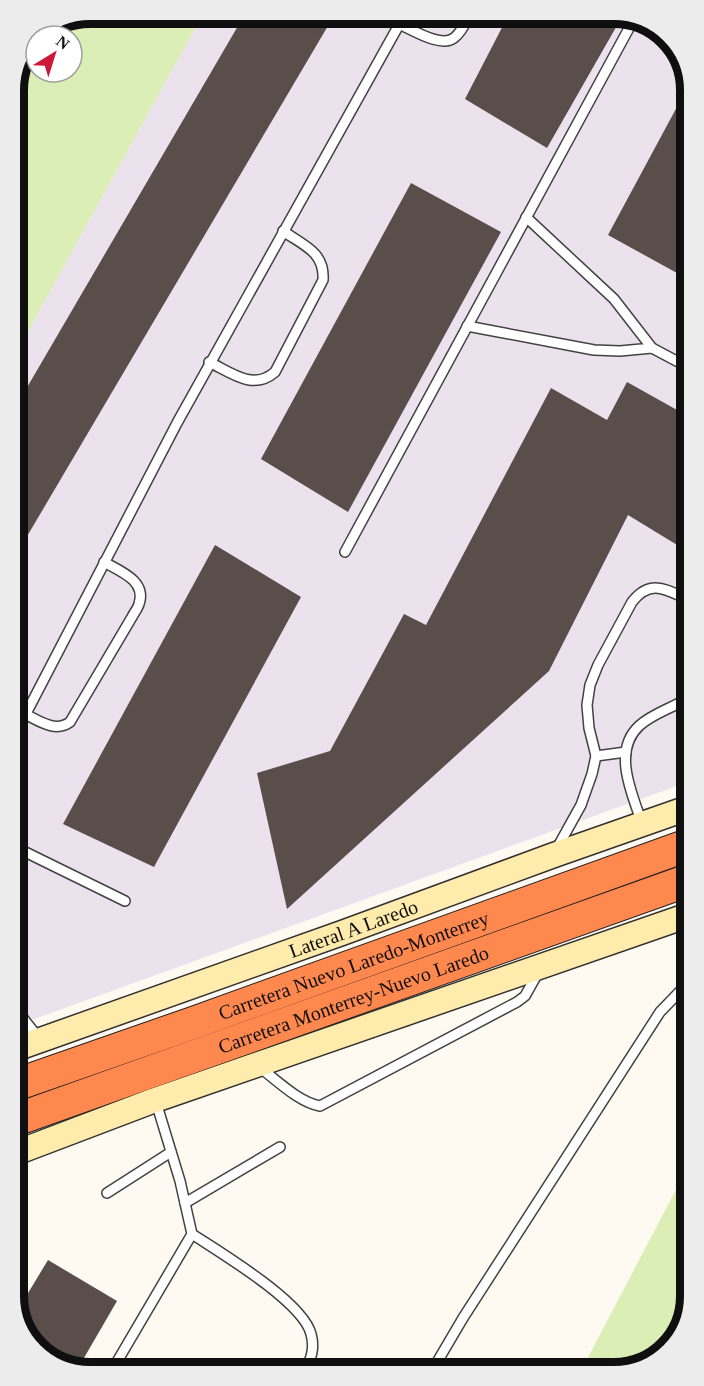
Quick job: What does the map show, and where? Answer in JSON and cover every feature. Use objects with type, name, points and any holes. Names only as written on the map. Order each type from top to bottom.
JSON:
[{"type":"highway","name":"Carretera Nuevo Laredo-Monterrey","points":[[24,1082],[680,848]]},
{"type":"highway","name":"Carretera Monterrey-Nuevo Laredo","points":[[24,1118],[151,1087],[252,1051],[680,884]]},
{"type":"street","name":"Lateral A Laredo","points":[[24,1046],[680,811]]},
{"type":"street","points":[[252,1051],[541,966],[680,918]]},
{"type":"street","points":[[24,1149],[151,1087]]},
{"type":"lane","points":[[104,562],[133,579],[141,594],[139,603],[70,722],[64,727],[55,727],[25,714],[104,562],[210,362],[399,24],[443,42],[453,39],[464,24]]},
{"type":"lane","points":[[345,552],[630,26]]},
{"type":"lane","points":[[526,217],[614,299],[652,348],[680,363]]},
{"type":"lane","points":[[210,362],[254,381],[269,377],[275,372],[323,280],[324,270],[316,254],[283,231]]},
{"type":"lane","points":[[467,326],[594,351],[652,348]]},
{"type":"lane","points":[[554,855],[581,806],[597,756],[587,705],[590,685],[598,665],[632,602],[645,589],[664,589],[680,596]]},
{"type":"lane","points":[[643,825],[629,786],[626,769],[628,742],[639,726],[680,703]]},
{"type":"lane","points":[[597,756],[626,752]]},
{"type":"lane","points":[[24,851],[125,901]]},
{"type":"lane","points":[[252,1051],[294,1093],[320,1106],[517,1002],[525,996],[541,966]]},
{"type":"lane","points":[[437,1362],[660,1012],[680,991]]},
{"type":"lane","points":[[24,1020],[41,1040]]},
{"type":"lane","points":[[117,1362],[192,1234],[171,1152],[151,1087]]},
{"type":"lane","points":[[185,1203],[280,1147]]},
{"type":"lane","points":[[106,1193],[171,1152]]},
{"type":"lane","points":[[192,1234],[278,1294],[301,1316],[311,1333],[313,1350],[309,1362]]},
{"type":"shaded area","points":[[197,24],[619,24],[635,27],[651,35],[664,46],[675,64],[680,90],[680,785],[24,1023],[24,339]]},
{"type":"green space","points":[[84,24],[197,24],[24,339],[24,84],[84,84]]},
{"type":"green space","points":[[680,1182],[680,1296],[675,1322],[664,1340],[640,1357],[627,1361],[586,1362]]},
{"type":"building","points":[[239,24],[329,24],[24,541],[24,393]]},
{"type":"building","points":[[504,24],[618,24],[547,148],[465,99]]},
{"type":"building","points":[[680,101],[680,275],[608,235]]},
{"type":"building","points":[[411,183],[501,232],[348,512],[261,459]]},
{"type":"building","points":[[627,382],[680,412],[678,442],[680,443],[680,547],[628,515],[549,671],[287,909],[257,773],[330,751],[404,614],[426,625],[551,388],[607,420]]},
{"type":"building","points":[[215,545],[301,597],[154,867],[63,824]]},
{"type":"building","points":[[48,1260],[117,1301],[82,1362],[69,1359],[43,1343],[29,1322],[24,1299]]}]
